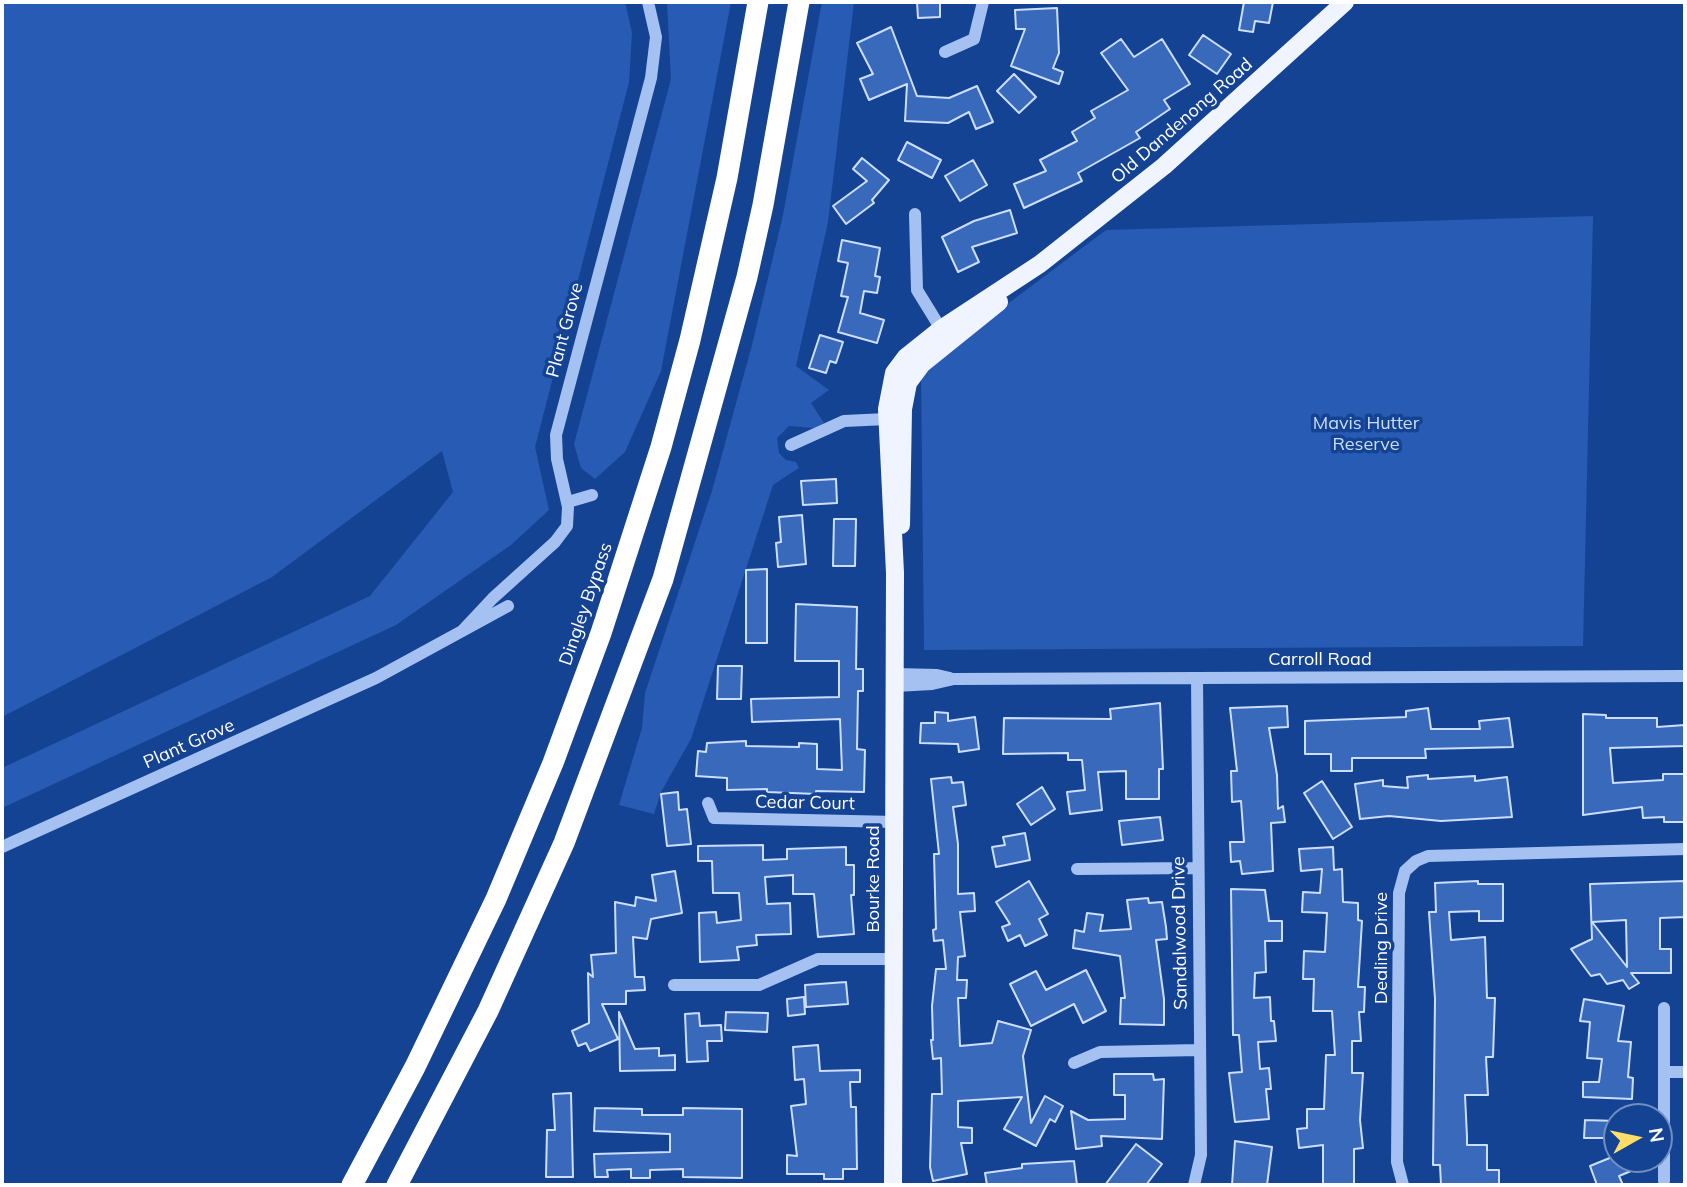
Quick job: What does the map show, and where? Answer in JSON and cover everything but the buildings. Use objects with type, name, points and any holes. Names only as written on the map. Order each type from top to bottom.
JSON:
[{"type":"highway","name":"Dingley Bypass","points":[[352,1185],[415,1068],[496,900],[553,763],[601,633],[661,447],[690,340],[729,166],[758,2]]},
{"type":"highway","points":[[397,1185],[488,1011],[564,843],[663,579],[747,277],[768,178],[799,2]]},
{"type":"main road","name":"Old Dandenong Road","points":[[895,418],[904,393],[906,370],[945,336],[1164,166],[1345,2]]},
{"type":"main road","name":"Bourke Road","points":[[893,1185],[895,573],[903,502],[895,418]]},
{"type":"street","name":"Plant Grove","points":[[463,630],[561,536],[567,526],[568,502],[556,455],[558,427],[651,78],[656,37],[648,2]]},
{"type":"street","points":[[945,52],[974,39],[983,2]]},
{"type":"street","points":[[915,214],[918,290],[945,336]]},
{"type":"street","points":[[792,444],[844,421],[895,418]]},
{"type":"street","points":[[568,502],[592,495]]},
{"type":"street","name":"Plant Grove","points":[[2,847],[376,678],[508,606]]},
{"type":"street","name":"Carroll Road","points":[[895,680],[937,675],[954,679],[1685,676]]},
{"type":"street","name":"Sandalwood Drive","points":[[1194,1185],[1201,1155],[1197,678]]},
{"type":"street","name":"Cedar Court","points":[[708,803],[711,823],[895,822]]},
{"type":"street","name":"Dealing Drive","points":[[1403,1185],[1397,1162],[1399,893],[1405,872],[1416,861],[1428,856],[1614,848],[1685,849]]},
{"type":"street","points":[[1077,869],[1197,868]]},
{"type":"street","points":[[674,985],[759,985],[818,959],[895,959]]},
{"type":"street","points":[[1664,1008],[1664,1181]]},
{"type":"street","points":[[1074,1063],[1100,1052],[1199,1050]]},
{"type":"street","points":[[1664,1072],[1685,1072]]},
{"type":"green space","points":[[2,2],[625,2],[632,33],[629,82],[535,447],[549,510],[511,545],[396,625],[2,808],[2,768],[370,596],[453,492],[442,451],[272,577],[2,717]]},
{"type":"green space","points":[[667,2],[731,2],[661,371],[625,452],[595,479],[581,468],[574,444],[671,79]]},
{"type":"green space","points":[[822,2],[854,2],[828,222],[796,366],[829,390],[811,403],[824,423],[814,428],[789,426],[777,438],[779,453],[786,460],[796,462],[799,468],[773,485],[691,739],[661,792],[654,814],[619,805],[642,728],[645,693],[712,491],[752,345],[783,215]]},
{"type":"green space","name":"Mavis Hutter Reserve","points":[[1593,216],[1583,646],[924,650],[921,369],[1106,230]]}]
